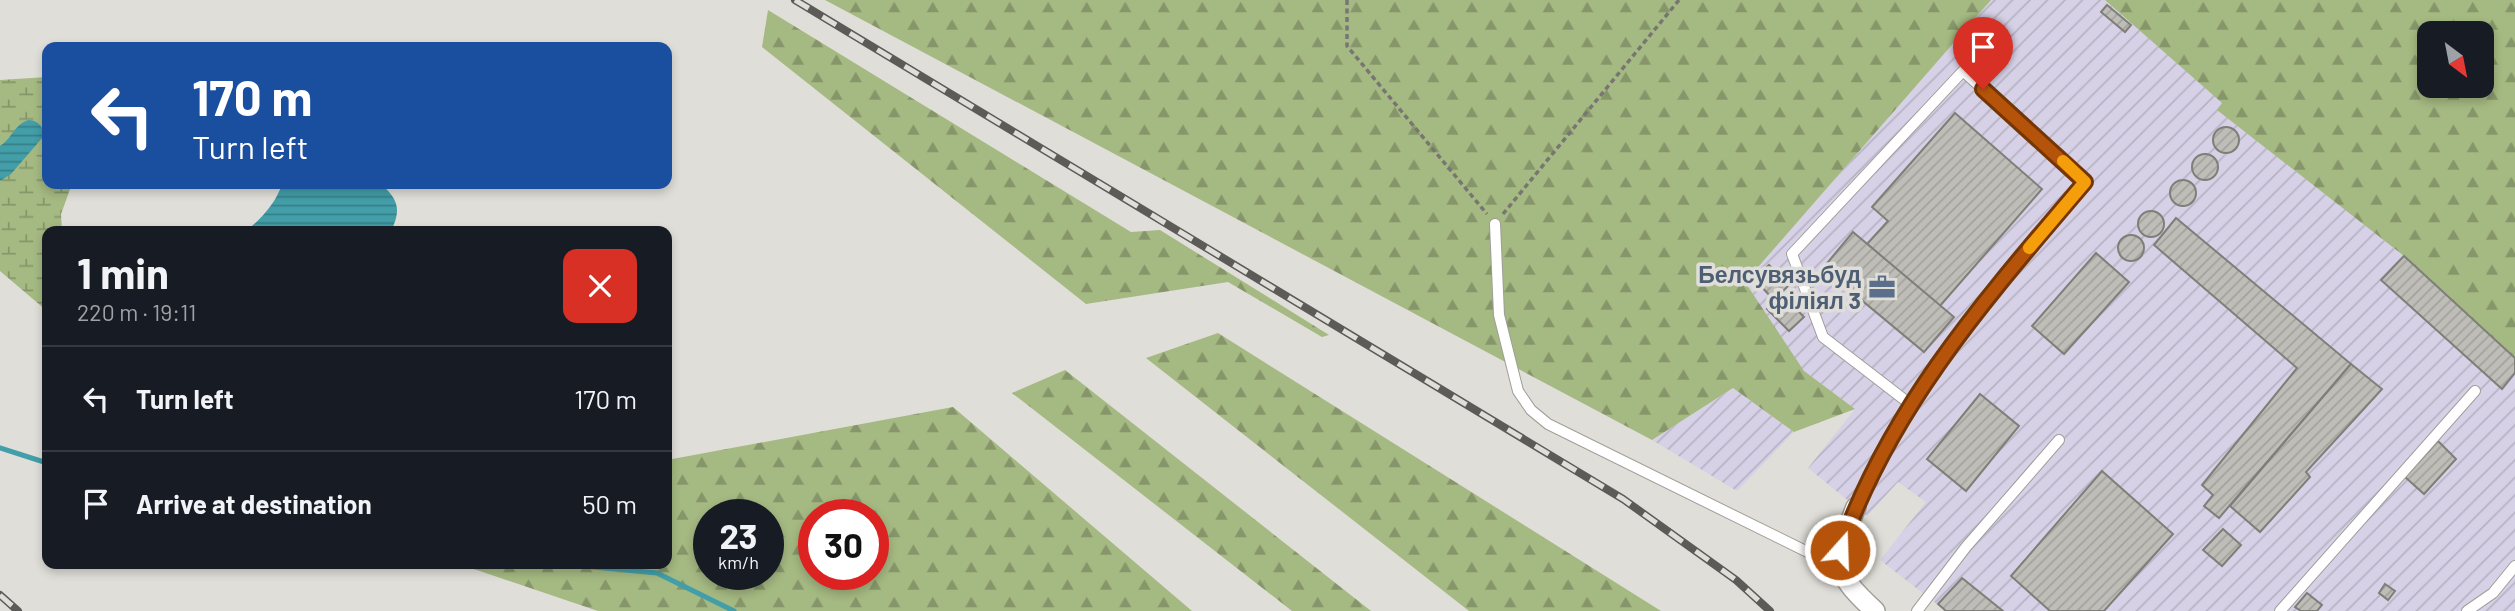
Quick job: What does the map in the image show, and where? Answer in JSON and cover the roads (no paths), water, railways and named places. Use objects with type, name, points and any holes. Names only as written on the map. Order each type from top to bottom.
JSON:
[{"type":"street","points":[[1856,507],[1840,550],[1840,568],[1851,587],[1875,611]]},
{"type":"lane","points":[[1856,507],[1910,404],[1976,311],[2085,182],[1963,71],[1792,254],[1823,337],[1910,404]]},
{"type":"lane","points":[[1495,224],[1499,315],[1518,391],[1531,410],[1548,424],[1840,568]]},
{"type":"lane","points":[[2280,611],[2475,391]]},
{"type":"lane","points":[[1917,611],[1966,547],[2059,440]]},
{"type":"lane","points":[[2467,611],[2493,593],[2515,566]]},
{"type":"water","points":[[29,120],[40,125],[42,138],[11,174],[0,181],[0,146]]},
{"type":"water","points":[[280,189],[386,189],[395,201],[397,212],[393,226],[252,226],[276,198]]},
{"type":"waterway","points":[[0,448],[42,461]]},
{"type":"waterway","points":[[615,569],[657,573],[734,611]]},
{"type":"railway","points":[[795,0],[1623,499],[1736,580],[1770,611]]},
{"type":"railway","points":[[0,595],[18,611]]},
{"type":"place","name":"Белсувязьбуд філіял 3","points":[[1882,287]]}]
